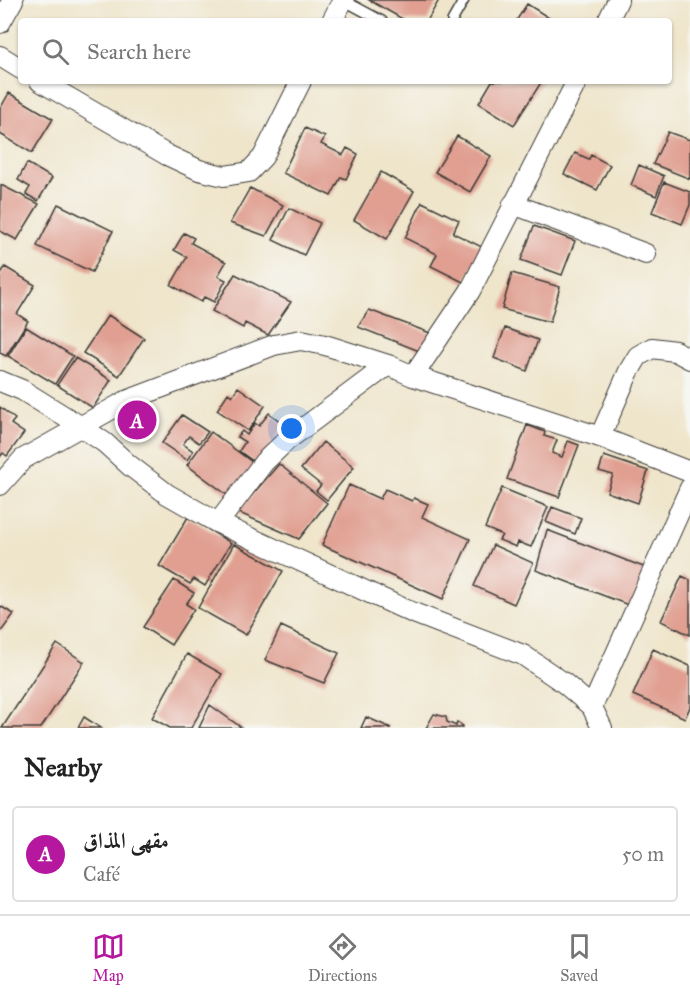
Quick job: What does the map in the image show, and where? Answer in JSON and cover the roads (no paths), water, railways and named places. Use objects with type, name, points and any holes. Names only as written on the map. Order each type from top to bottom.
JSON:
[{"type":"street","points":[[0,23],[13,0]]},
{"type":"street","points":[[334,18],[343,0]]},
{"type":"street","points":[[609,18],[618,0]]},
{"type":"street","points":[[0,56],[18,67]]},
{"type":"street","points":[[45,84],[167,155],[199,170],[224,176],[249,172],[263,158],[300,84]]},
{"type":"street","points":[[413,376],[470,291],[574,84]]},
{"type":"street","points":[[513,204],[646,254]]},
{"type":"street","points":[[0,485],[23,459],[126,401],[274,345],[301,340],[325,345],[388,365],[413,376],[600,437],[690,472]]},
{"type":"street","points":[[600,437],[629,370],[638,356],[652,348],[675,351],[690,359]]},
{"type":"street","points":[[218,523],[264,462],[286,441],[388,365]]},
{"type":"street","points":[[0,381],[22,390],[80,426],[105,443],[167,494],[218,523],[411,612],[523,655],[564,683],[592,707],[602,728]]},
{"type":"street","points":[[592,707],[690,488]]},
{"type":"lane","points":[[343,0],[376,18]]},
{"type":"lane","points":[[454,18],[464,0]]},
{"type":"place","name":"مقهى المذاق","points":[[137,420]]}]
